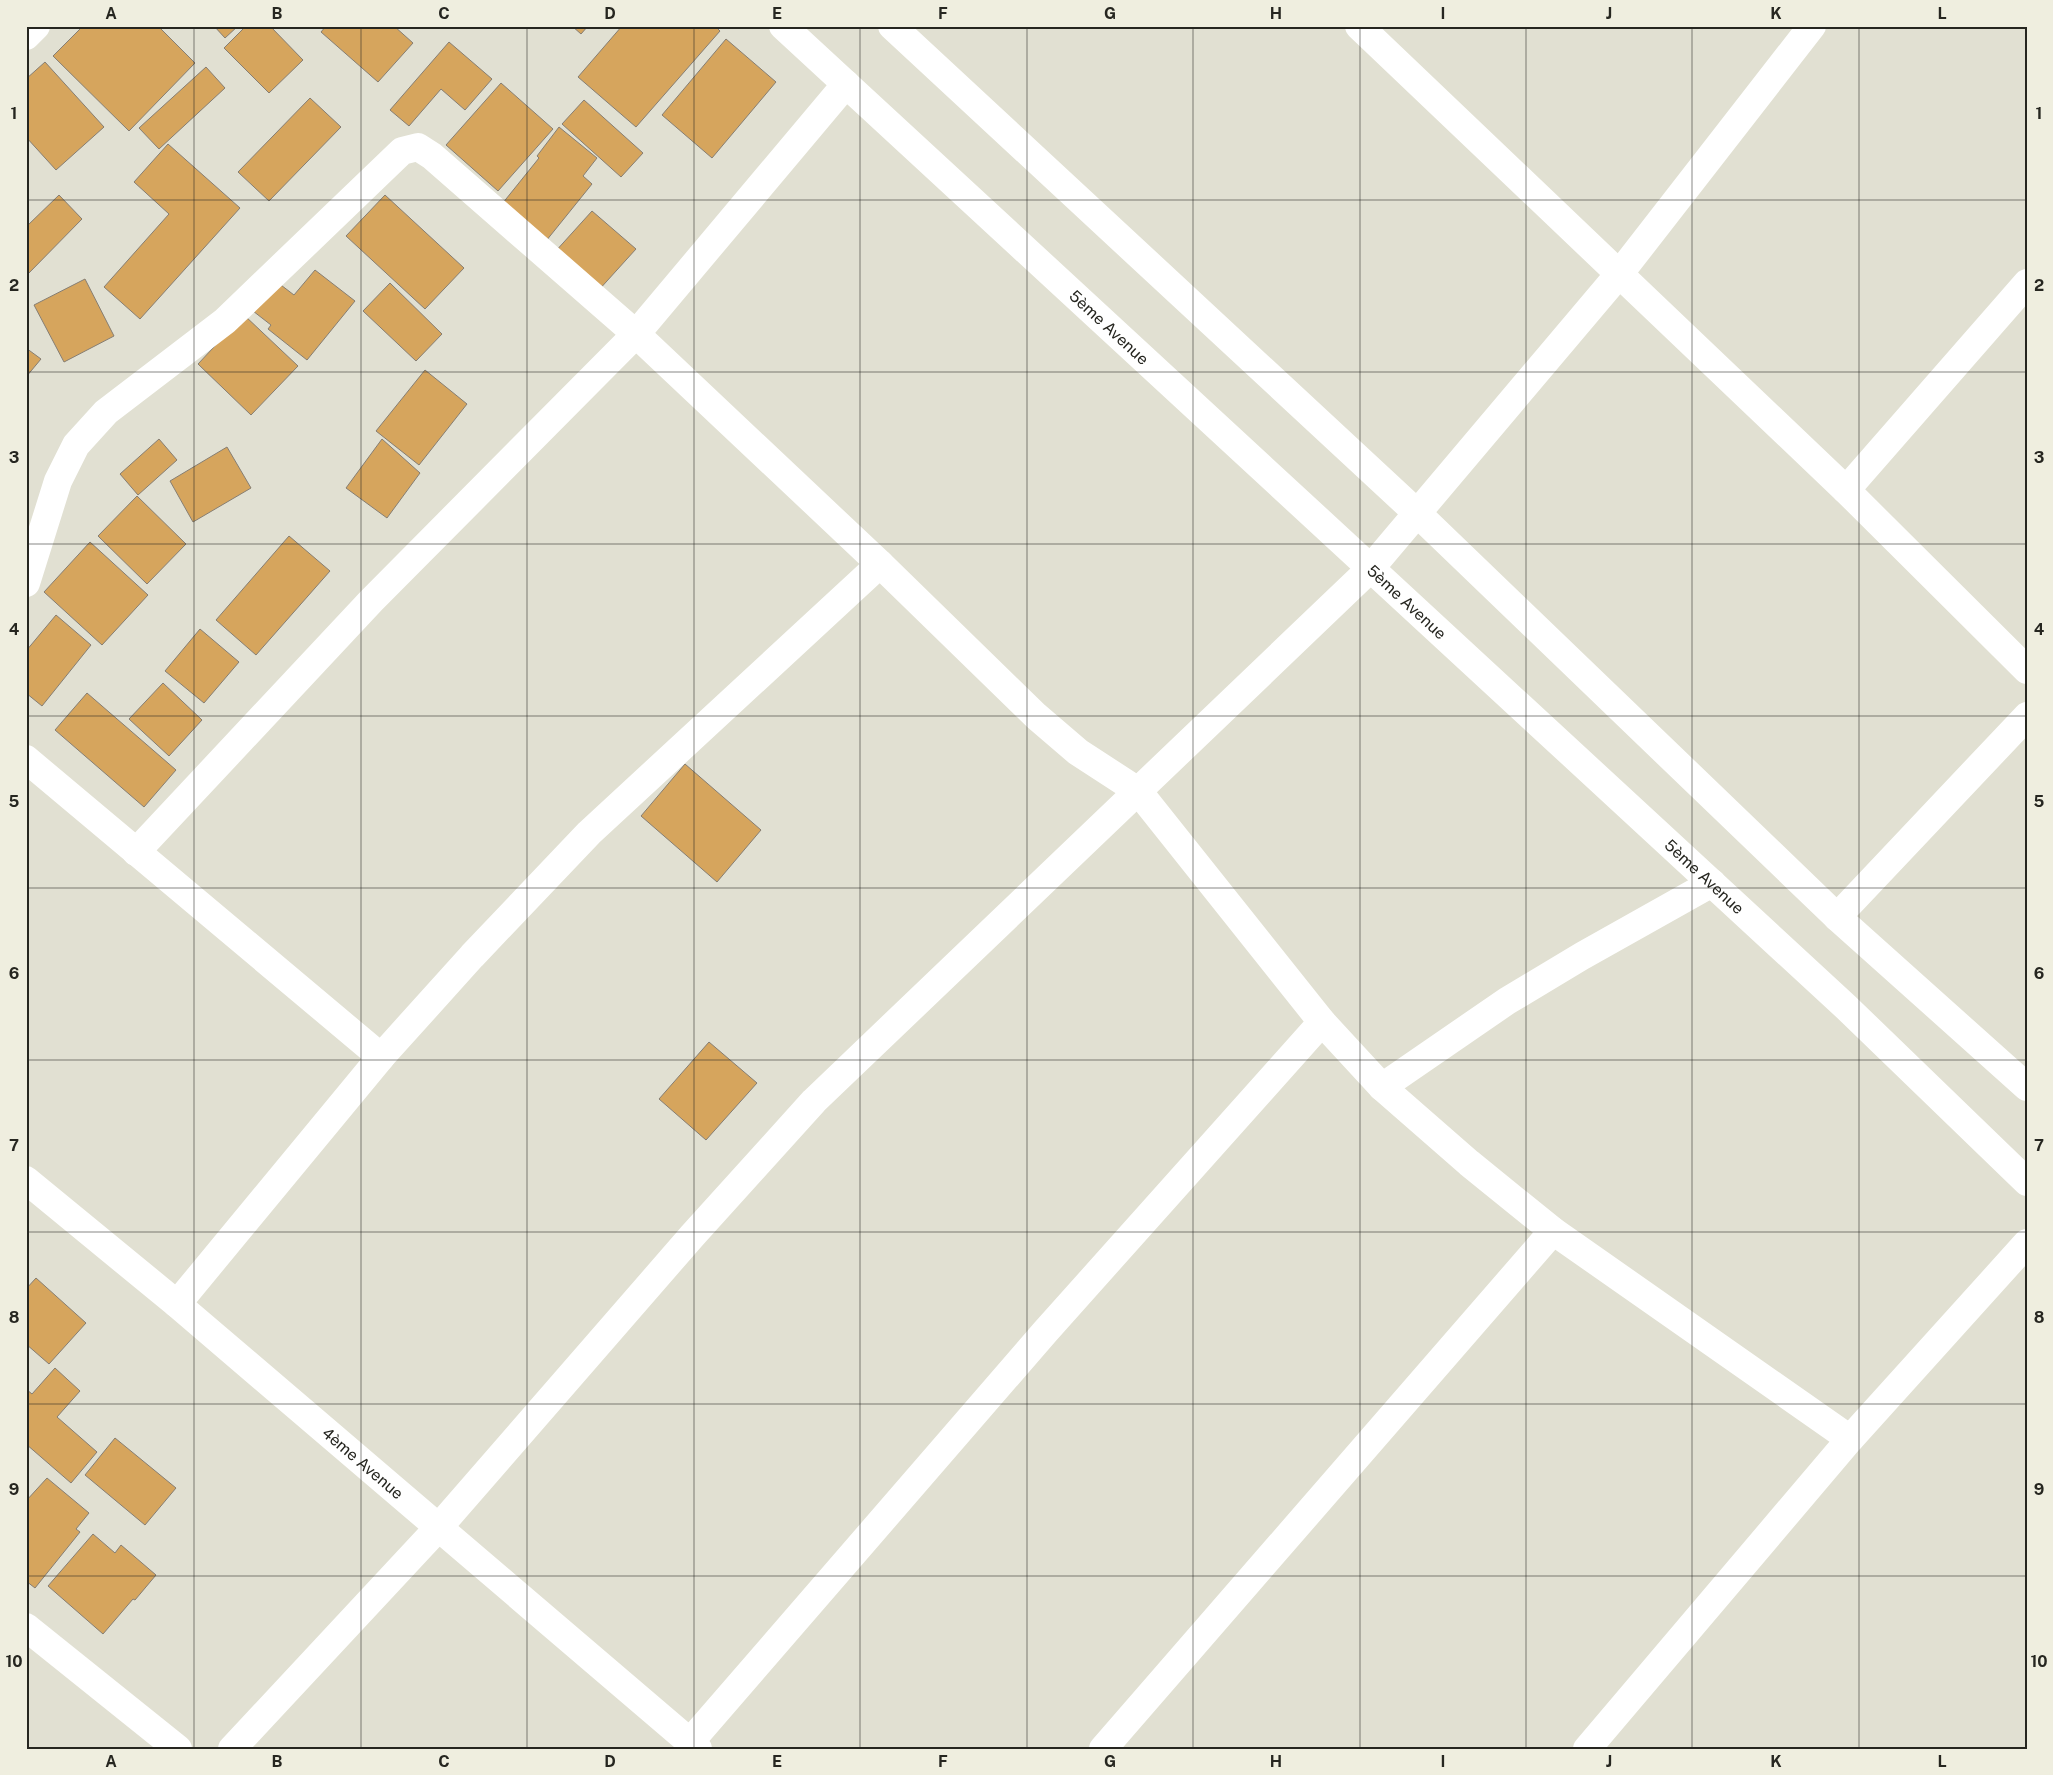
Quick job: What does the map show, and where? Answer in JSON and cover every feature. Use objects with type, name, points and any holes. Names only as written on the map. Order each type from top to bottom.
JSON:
[{"type":"street","points":[[26,36],[36,26]]},
{"type":"street","name":"5ème Avenue","points":[[783,26],[1853,1014],[2027,1182]]},
{"type":"street","points":[[892,26],[1417,514],[1837,917],[2027,1087]]},
{"type":"street","points":[[1359,26],[1846,490],[2027,670]]},
{"type":"street","points":[[232,1749],[439,1527],[692,1236],[814,1101],[1370,569],[1620,273],[1812,26]]},
{"type":"street","points":[[136,852],[372,601],[636,334],[846,84]]},
{"type":"street","points":[[26,583],[58,481],[76,445],[106,412],[224,321],[402,151],[418,148],[432,156],[636,334],[880,564],[1036,716],[1078,752],[1138,791],[1322,1022],[1382,1087],[1469,1163],[1553,1232],[1850,1439]]},
{"type":"street","points":[[1846,490],[2027,283]]},
{"type":"street","points":[[177,1304],[381,1057],[472,956],[589,832],[880,564]]},
{"type":"street","points":[[1837,917],[2027,716]]},
{"type":"street","points":[[26,759],[381,1057]]},
{"type":"street","points":[[1382,1087],[1516,996],[1582,956],[1712,883]]},
{"type":"street","points":[[694,1745],[1038,1339],[1322,1022]]},
{"type":"street","name":"4ème Avenue","points":[[26,1180],[177,1304],[694,1745]]},
{"type":"street","points":[[1103,1749],[1553,1232]]},
{"type":"street","points":[[1587,1749],[1850,1439],[2027,1243]]},
{"type":"street","points":[[26,1626],[178,1749]]},
{"type":"building","points":[[83,26],[158,26],[195,63],[129,131],[53,56]]},
{"type":"building","points":[[214,26],[238,26],[225,38]]},
{"type":"building","points":[[246,26],[270,26],[303,60],[269,93],[224,48]]},
{"type":"building","points":[[326,26],[394,26],[413,43],[378,82],[321,32]]},
{"type":"building","points":[[572,26],[588,26],[581,34]]},
{"type":"building","points":[[622,26],[715,26],[720,31],[636,127],[578,77]]},
{"type":"building","points":[[726,39],[776,82],[712,158],[662,115]]},
{"type":"building","points":[[449,42],[492,79],[465,110],[441,89],[409,126],[390,110]]},
{"type":"building","points":[[45,62],[104,127],[56,170],[26,137],[26,79]]},
{"type":"building","points":[[206,67],[225,88],[159,149],[139,128]]},
{"type":"building","points":[[501,83],[553,129],[498,191],[446,145]]},
{"type":"building","points":[[310,98],[341,127],[269,201],[238,172]]},
{"type":"building","points":[[584,100],[643,153],[621,177],[562,124]]},
{"type":"building","points":[[559,127],[597,158],[583,176],[592,184],[546,241],[502,204],[539,158],[537,156]]},
{"type":"building","points":[[168,144],[240,208],[140,319],[104,287],[169,214],[134,182]]},
{"type":"building","points":[[59,195],[82,219],[26,276],[26,227]]},
{"type":"building","points":[[385,195],[464,268],[425,309],[346,236]]},
{"type":"building","points":[[592,211],[636,249],[597,292],[554,253]]},
{"type":"building","points":[[315,270],[355,301],[307,360],[268,329],[271,325],[253,311],[277,282],[294,295]]},
{"type":"building","points":[[85,279],[114,336],[64,362],[34,305]]},
{"type":"building","points":[[390,283],[442,334],[416,361],[363,311]]},
{"type":"building","points":[[244,315],[298,366],[251,415],[198,364]]},
{"type":"building","points":[[26,348],[41,359],[26,377]]},
{"type":"building","points":[[425,370],[467,404],[419,465],[376,431]]},
{"type":"building","points":[[159,439],[177,460],[138,495],[120,474]]},
{"type":"building","points":[[382,439],[420,473],[387,518],[346,488]]},
{"type":"building","points":[[227,447],[251,488],[193,522],[170,481]]},
{"type":"building","points":[[137,496],[186,544],[147,584],[98,536]]},
{"type":"building","points":[[289,536],[330,571],[256,655],[216,620]]},
{"type":"building","points":[[90,542],[148,595],[102,645],[44,592]]},
{"type":"building","points":[[56,615],[91,645],[42,706],[26,693],[26,651]]},
{"type":"building","points":[[200,629],[239,662],[204,703],[165,671]]},
{"type":"building","points":[[163,683],[202,720],[169,756],[129,719]]},
{"type":"building","points":[[87,693],[176,770],[144,807],[55,730]]},
{"type":"building","points":[[685,764],[761,830],[717,882],[641,816]]},
{"type":"building","points":[[709,1042],[757,1083],[706,1140],[659,1099]]},
{"type":"building","points":[[36,1278],[86,1323],[49,1364],[26,1344],[26,1289]]},
{"type":"building","points":[[55,1368],[80,1391],[57,1417],[97,1452],[71,1483],[26,1444],[26,1389],[32,1394]]},
{"type":"building","points":[[115,1438],[176,1488],[145,1525],[85,1475]]},
{"type":"building","points":[[47,1478],[89,1513],[76,1529],[80,1532],[35,1588],[26,1581],[26,1501]]},
{"type":"building","points":[[93,1534],[115,1553],[121,1545],[156,1575],[103,1634],[48,1586]]}]
